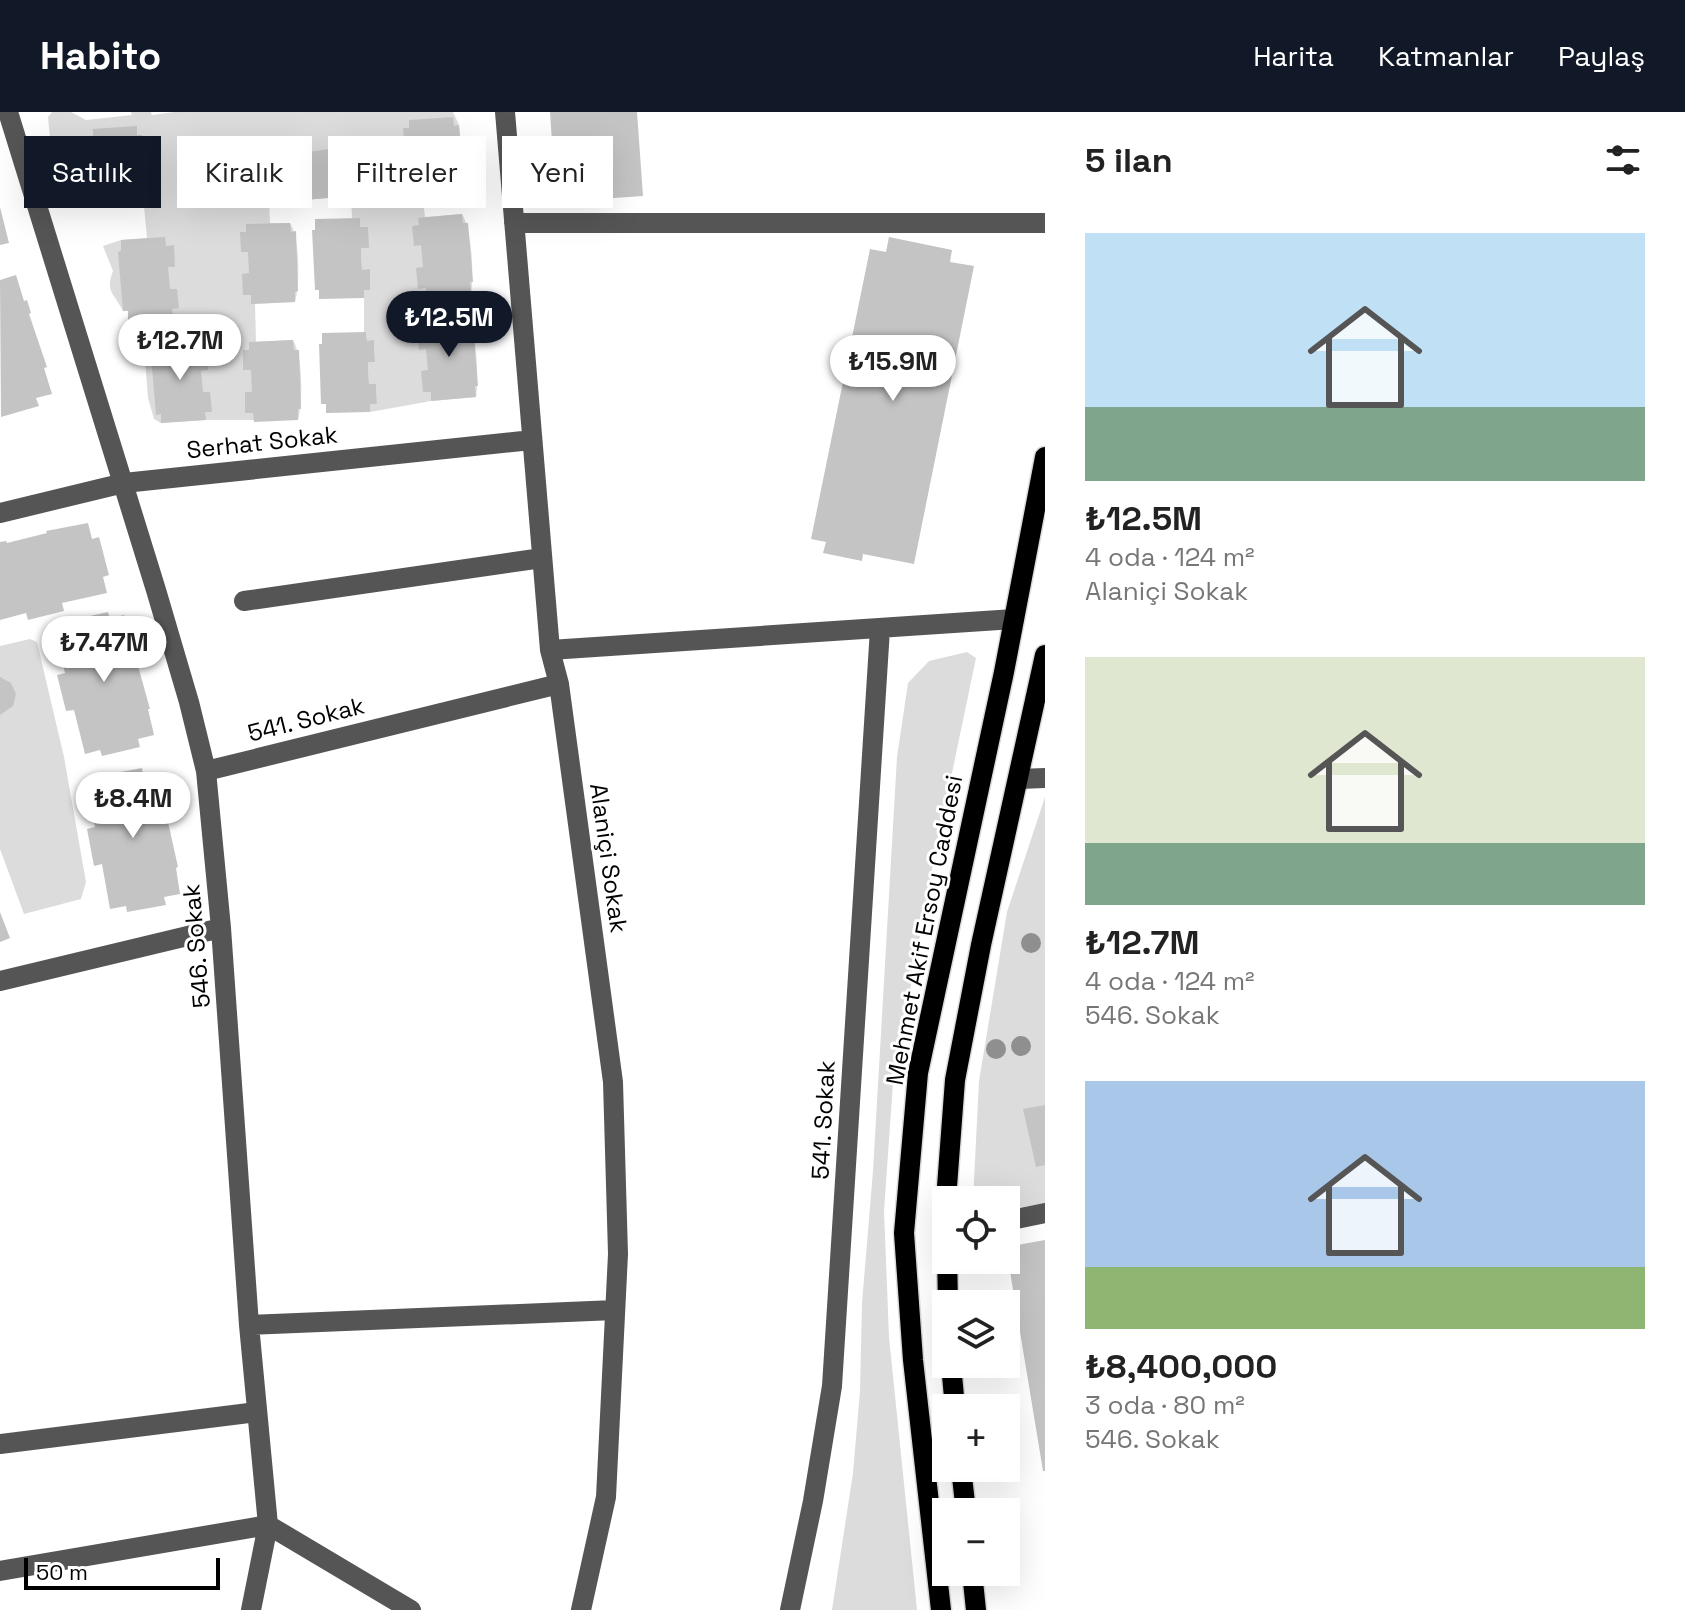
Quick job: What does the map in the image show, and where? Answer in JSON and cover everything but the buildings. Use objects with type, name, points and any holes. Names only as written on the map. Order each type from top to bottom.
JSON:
[{"type":"main road","name":"Mehmet Akif Ersoy Caddesi","points":[[941,1610],[913,1360],[904,1233],[918,1073],[1045,457]]},
{"type":"main road","points":[[947,1186],[955,1080],[981,945],[1045,655]]},
{"type":"main road","points":[[973,1586],[976,1610]]},
{"type":"street","name":"546. Sokak","points":[[8,112],[124,483],[189,702],[206,771],[221,928],[249,1325],[268,1525],[251,1610]]},
{"type":"street","name":"Alaniçi Sokak","points":[[505,112],[550,650],[559,684],[613,1082],[618,1254],[606,1497],[581,1610]]},
{"type":"street","points":[[514,223],[1045,223]]},
{"type":"street","name":"Serhat Sokak","points":[[0,513],[124,483],[532,440]]},
{"type":"street","points":[[244,601],[542,558]]},
{"type":"street","points":[[550,650],[1014,619]]},
{"type":"street","name":"541. Sokak","points":[[790,1610],[813,1501],[832,1386],[880,629]]},
{"type":"street","name":"541. Sokak","points":[[206,771],[559,684]]},
{"type":"street","points":[[1019,779],[1045,778]]},
{"type":"street","points":[[0,981],[221,928]]},
{"type":"street","points":[[1020,1218],[1045,1213]]},
{"type":"street","points":[[249,1325],[615,1310]]},
{"type":"street","points":[[0,1444],[257,1412]]},
{"type":"street","points":[[0,1571],[268,1525],[411,1610]]},
{"type":"shaded area","points":[[52,112],[71,112],[86,120],[132,115],[131,112],[151,112],[152,115],[174,112],[453,112],[460,136],[328,136],[328,198],[312,199],[312,136],[177,136],[177,208],[269,208],[270,223],[290,223],[297,250],[295,302],[255,304],[256,342],[293,340],[299,357],[301,402],[298,420],[161,423],[154,419],[148,398],[145,360],[151,355],[153,344],[182,342],[181,329],[173,326],[172,316],[128,320],[128,311],[123,311],[110,288],[113,271],[103,246],[121,240],[147,238],[144,208],[161,208],[161,136],[50,136],[48,117]]},
{"type":"shaded area","points":[[352,208],[424,208],[425,217],[462,214],[471,252],[471,293],[427,298],[431,321],[467,318],[476,356],[476,397],[370,412],[370,404],[377,404],[376,384],[369,384],[368,362],[375,362],[374,341],[367,341],[364,332],[364,290],[370,289],[369,270],[362,270],[361,248],[368,247],[368,227],[360,227],[360,218],[352,218]]},
{"type":"shaded area","points":[[30,639],[37,642],[64,757],[86,882],[81,899],[24,914],[0,849],[0,646]]},
{"type":"shaded area","points":[[967,652],[976,658],[934,859],[893,1083],[884,1211],[889,1337],[917,1610],[832,1610],[853,1473],[860,1391],[862,1303],[873,1171],[897,757],[908,683],[929,661]]},
{"type":"shaded area","points":[[1045,797],[1045,1203],[1020,1207],[1020,1186],[974,1186],[979,1081],[1007,912]]}]
